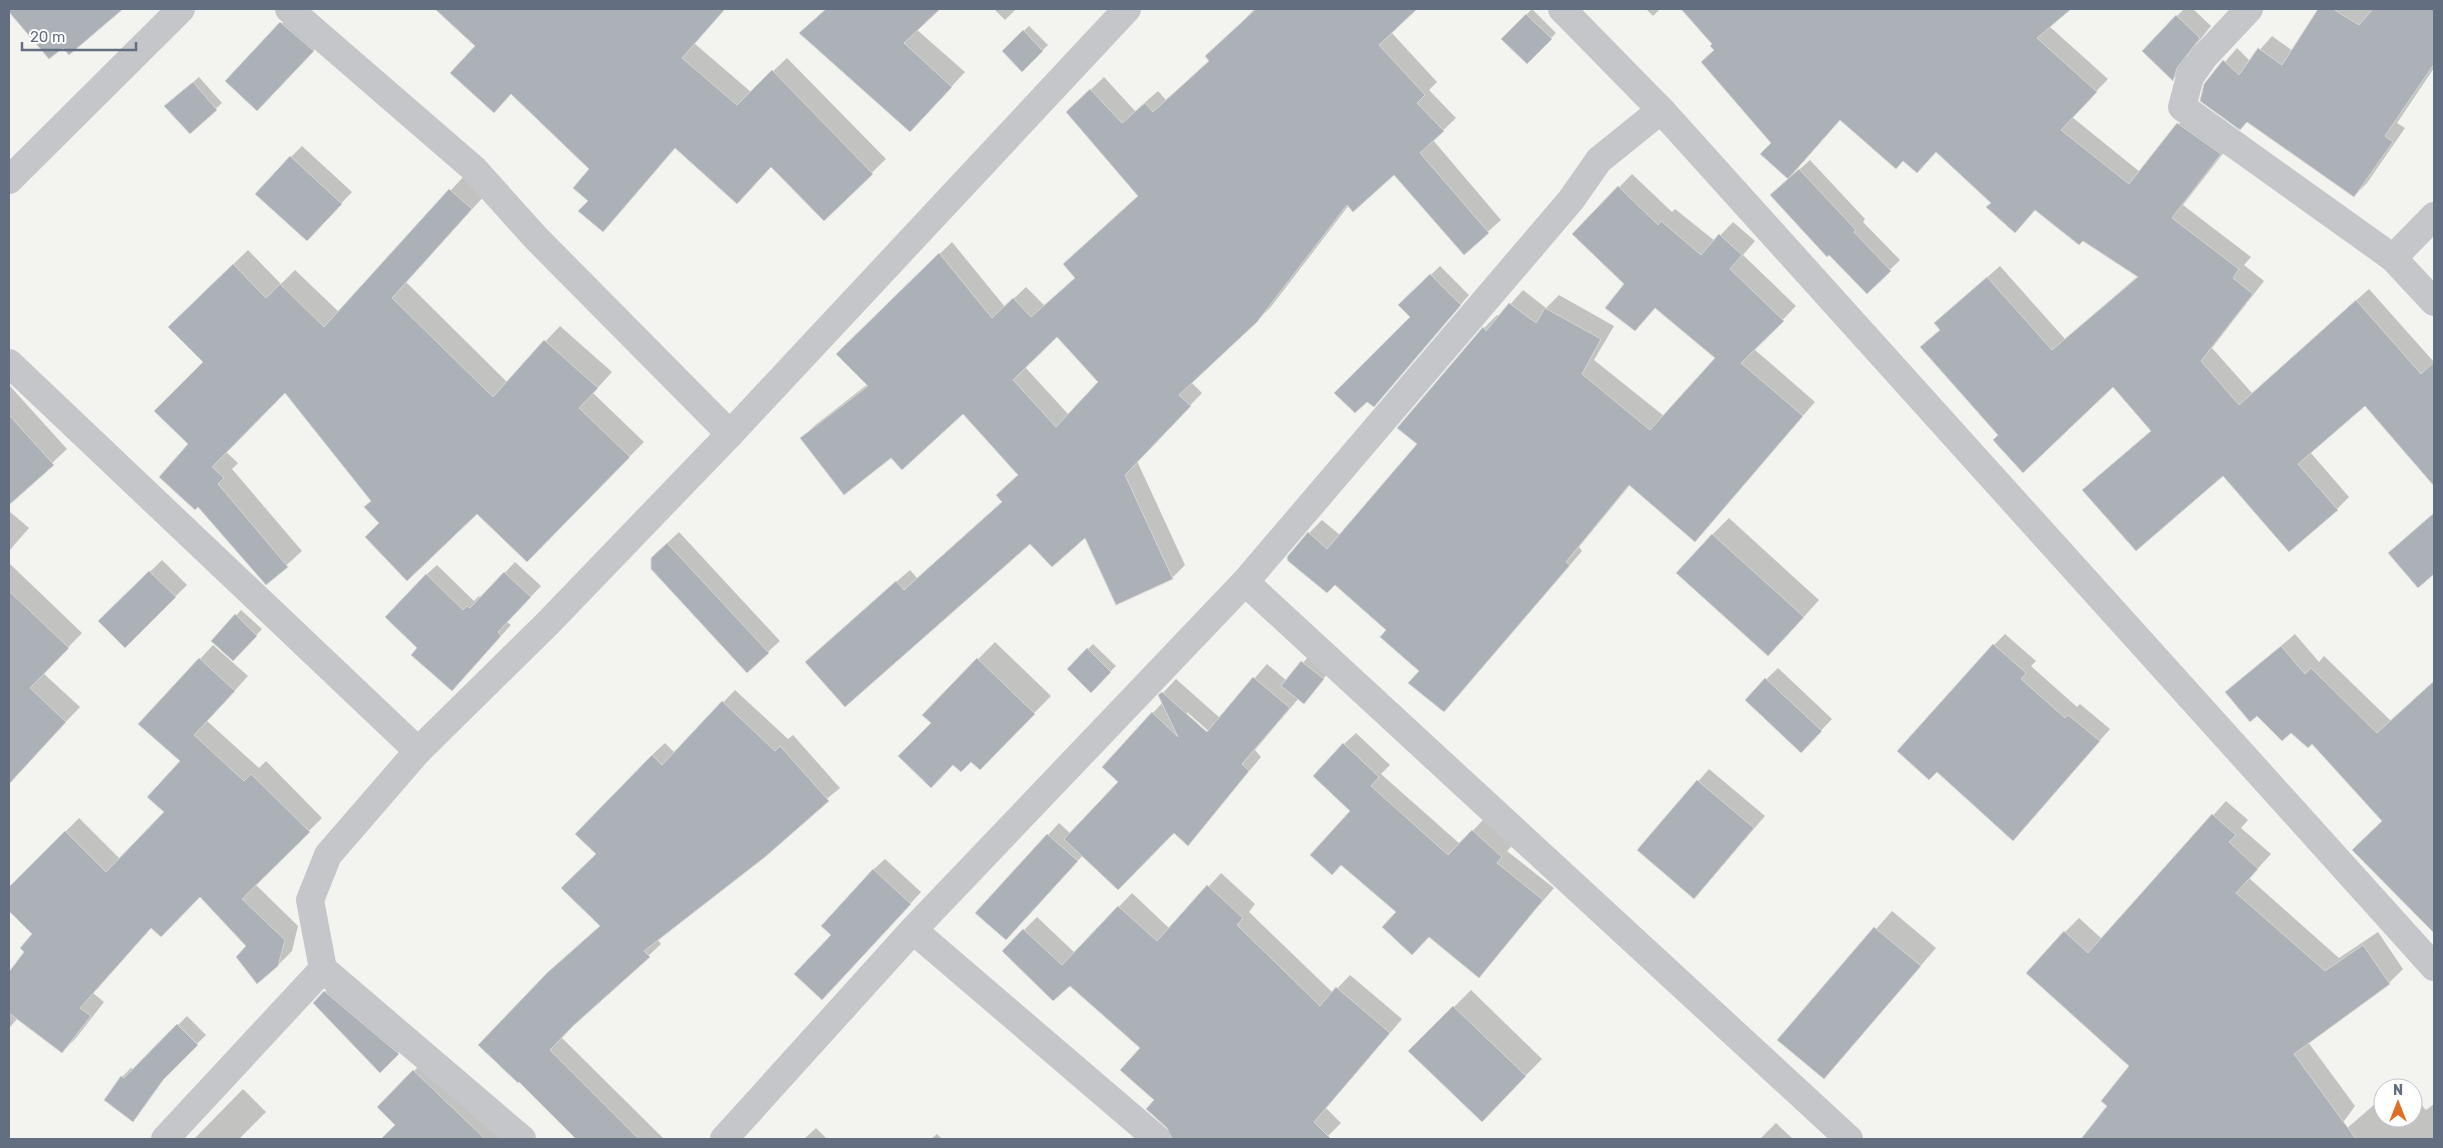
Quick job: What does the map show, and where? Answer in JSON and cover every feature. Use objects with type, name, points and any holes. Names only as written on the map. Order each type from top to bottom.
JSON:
[{"type":"street","points":[[9,180],[181,9]]},
{"type":"street","points":[[290,9],[474,169],[536,238],[730,434]]},
{"type":"street","points":[[522,1139],[324,969],[310,900],[328,855],[418,751],[548,623],[730,434],[1127,9]]},
{"type":"street","points":[[1562,9],[1661,110],[2434,967]]},
{"type":"street","points":[[2249,9],[2204,57],[2190,77],[2182,107],[2393,258],[2434,302]]},
{"type":"street","points":[[724,1139],[913,930],[1245,582],[1571,200],[1599,160],[1661,110]]},
{"type":"street","points":[[2393,258],[2434,216]]},
{"type":"street","points":[[9,363],[418,751]]},
{"type":"street","points":[[1245,582],[1849,1139]]},
{"type":"street","points":[[913,930],[1157,1139]]},
{"type":"street","points":[[165,1139],[324,969]]},
{"type":"building","points":[[9,9],[123,9],[69,55],[63,48],[49,59],[9,12]]},
{"type":"building","points":[[435,9],[725,9],[682,58],[737,105],[772,70],[873,174],[824,221],[771,167],[737,204],[675,148],[603,232],[578,211],[588,201],[573,188],[589,169],[511,94],[494,113],[450,73],[475,46]]},
{"type":"building","points":[[826,9],[940,9],[904,43],[952,87],[910,132],[799,33]]},
{"type":"building","points":[[1256,9],[1417,9],[1379,45],[1425,95],[1417,103],[1444,131],[1420,153],[1489,233],[1464,255],[1394,175],[1353,212],[1347,205],[1257,322],[1179,395],[1191,406],[1125,475],[1173,579],[1116,605],[1085,538],[1052,567],[1030,544],[845,707],[805,662],[896,581],[904,590],[1002,502],[996,495],[1018,475],[963,414],[902,470],[891,458],[844,495],[800,438],[868,386],[836,354],[939,253],[992,318],[1013,298],[1031,317],[1075,278],[1063,264],[1138,196],[1066,112],[1090,89],[1122,123],[1145,103],[1153,112],[1209,61],[1205,56]],"holes":[[[1057,337],[1098,382],[1056,427],[1013,380]]]},
{"type":"building","points":[[1681,9],[2071,9],[2037,38],[2097,92],[2061,130],[2129,184],[2177,123],[2221,154],[2172,218],[2239,269],[2233,278],[2253,294],[2201,361],[2239,405],[2356,300],[2421,374],[2434,362],[2434,486],[2365,406],[2298,464],[2338,510],[2289,552],[2223,476],[2136,551],[2082,490],[2151,431],[2113,387],[2023,473],[1993,440],[1998,435],[1920,347],[1940,330],[1934,323],[1987,277],[2052,350],[2138,277],[2083,241],[2079,245],[2035,210],[2015,233],[1986,207],[1991,203],[1936,152],[1917,173],[1903,161],[1896,169],[1840,120],[1788,179],[1760,154],[1771,143],[1701,62],[1714,50],[1710,46],[1712,44]]},
{"type":"building","points":[[2318,9],[2333,9],[2359,25],[2373,9],[2434,9],[2434,64],[2385,136],[2393,142],[2354,197],[2247,122],[2240,130],[2200,101],[2204,84],[2223,60],[2239,75],[2258,48],[2282,65]]},
{"type":"building","points":[[1526,14],[1552,39],[1527,64],[1501,39]]},
{"type":"building","points":[[2176,15],[2200,38],[2177,68],[2173,81],[2142,51]]},
{"type":"building","points":[[280,22],[314,51],[257,111],[225,81]]},
{"type":"building","points":[[1023,30],[1043,51],[1022,72],[1002,51]]},
{"type":"building","points":[[193,82],[217,110],[190,134],[164,106]]},
{"type":"building","points":[[290,156],[342,204],[307,241],[255,194]]},
{"type":"building","points":[[1799,169],[1891,271],[1867,294],[1829,255],[1827,257],[1770,195]]},
{"type":"building","points":[[1618,186],[1658,225],[1661,221],[1701,255],[1719,234],[1742,255],[1730,269],[1784,321],[1741,363],[1803,416],[1695,542],[1629,485],[1566,562],[1570,565],[1444,712],[1408,683],[1419,671],[1380,637],[1386,630],[1335,585],[1327,593],[1288,561],[1287,557],[1308,532],[1327,549],[1417,444],[1397,428],[1483,327],[1486,331],[1509,303],[1536,323],[1545,308],[1601,339],[1582,374],[1650,430],[1715,358],[1655,308],[1635,331],[1605,308],[1624,284],[1572,234]]},
{"type":"building","points":[[449,189],[472,209],[392,298],[493,397],[544,340],[598,388],[579,408],[630,457],[527,562],[477,514],[407,581],[365,537],[379,523],[364,507],[371,501],[285,393],[212,467],[224,478],[218,484],[288,567],[266,585],[198,507],[195,510],[159,477],[188,444],[154,411],[203,362],[168,327],[233,264],[266,298],[280,284],[324,327]]},
{"type":"building","points":[[1430,274],[1461,305],[1374,407],[1367,402],[1355,413],[1334,393],[1410,317],[1398,305]]},
{"type":"building","points":[[9,415],[54,465],[9,505]]},
{"type":"building","points":[[2434,513],[2434,574],[2418,588],[2388,553]]},
{"type":"building","points":[[1712,534],[1804,617],[1768,656],[1676,573]]},
{"type":"building","points":[[667,543],[769,653],[747,673],[651,569],[651,558]]},
{"type":"building","points":[[149,571],[176,597],[125,648],[98,621]]},
{"type":"building","points":[[504,572],[531,597],[498,632],[501,636],[452,691],[411,655],[417,648],[385,617],[426,574],[463,610],[467,606],[470,608]]},
{"type":"building","points":[[9,591],[69,648],[30,688],[66,722],[9,784]]},
{"type":"building","points":[[235,614],[257,636],[233,661],[211,641]]},
{"type":"building","points":[[1993,644],[2026,673],[2021,679],[2065,718],[2068,715],[2100,741],[2013,841],[1937,772],[1929,780],[1897,751]]},
{"type":"building","points":[[2281,646],[2305,674],[2311,668],[2377,733],[2434,681],[2434,933],[2352,850],[2382,821],[2312,744],[2308,748],[2291,733],[2282,741],[2257,716],[2250,722],[2225,692]]},
{"type":"building","points":[[1087,648],[1111,672],[1091,693],[1067,669]]},
{"type":"building","points":[[199,658],[235,691],[194,735],[244,781],[251,774],[310,832],[242,899],[285,940],[278,966],[257,984],[236,957],[246,946],[200,897],[161,937],[151,928],[80,1008],[91,1016],[62,1053],[9,1013],[9,972],[24,952],[20,948],[32,934],[9,911],[9,887],[65,831],[106,872],[164,812],[147,797],[180,761],[138,724]]},
{"type":"building","points":[[977,658],[1035,714],[980,770],[971,762],[961,772],[953,765],[931,788],[898,756],[931,723],[922,715]]},
{"type":"building","points":[[1301,661],[1324,679],[1304,704],[1281,686]]},
{"type":"building","points":[[1253,677],[1290,708],[1242,764],[1249,771],[1188,846],[1174,833],[1118,890],[1064,839],[1118,782],[1102,767],[1152,712],[1178,737],[1158,695],[1162,692],[1207,732]]},
{"type":"building","points":[[1765,678],[1822,731],[1801,753],[1745,700]]},
{"type":"building","points":[[722,701],[775,751],[780,746],[829,801],[765,857],[644,951],[650,957],[573,1026],[550,1050],[639,1139],[576,1139],[519,1082],[478,1045],[547,973],[600,926],[561,888],[596,854],[575,834],[652,755],[662,765]]},
{"type":"building","points":[[1343,743],[1379,777],[1371,786],[1448,855],[1472,830],[1502,857],[1497,863],[1543,900],[1479,978],[1429,937],[1412,955],[1382,927],[1396,912],[1341,865],[1332,875],[1310,855],[1350,811],[1313,776]]},
{"type":"building","points":[[1697,780],[1754,828],[1694,899],[1637,850]]},
{"type":"building","points":[[2212,814],[2236,835],[2229,842],[2258,869],[2236,893],[2325,971],[2363,945],[2390,984],[2294,1054],[2356,1139],[2081,1139],[2107,1106],[2101,1101],[2129,1066],[2026,973],[2064,931],[2088,953]]},
{"type":"building","points":[[1047,834],[1078,861],[1006,940],[975,913]]},
{"type":"building","points":[[873,869],[911,904],[822,1000],[794,974],[831,935],[821,926]]},
{"type":"building","points":[[1207,885],[1243,918],[1237,925],[1320,1006],[1336,987],[1390,1033],[1314,1122],[1331,1139],[1172,1139],[1167,1128],[1146,1109],[1154,1100],[1120,1070],[1140,1048],[1070,986],[1053,1001],[1002,951],[1023,929],[1062,965],[1118,906],[1157,941]]},
{"type":"building","points":[[1874,927],[1921,966],[1824,1079],[1777,1040]]},
{"type":"building","points":[[324,991],[399,1054],[380,1073],[313,1003]]},
{"type":"building","points":[[1453,1006],[1526,1076],[1482,1122],[1408,1051]]},
{"type":"building","points":[[177,1024],[198,1045],[163,1080],[133,1122],[104,1100],[121,1076],[124,1078]]},
{"type":"building","points":[[413,1070],[485,1139],[381,1139],[395,1125],[377,1107]]}]
